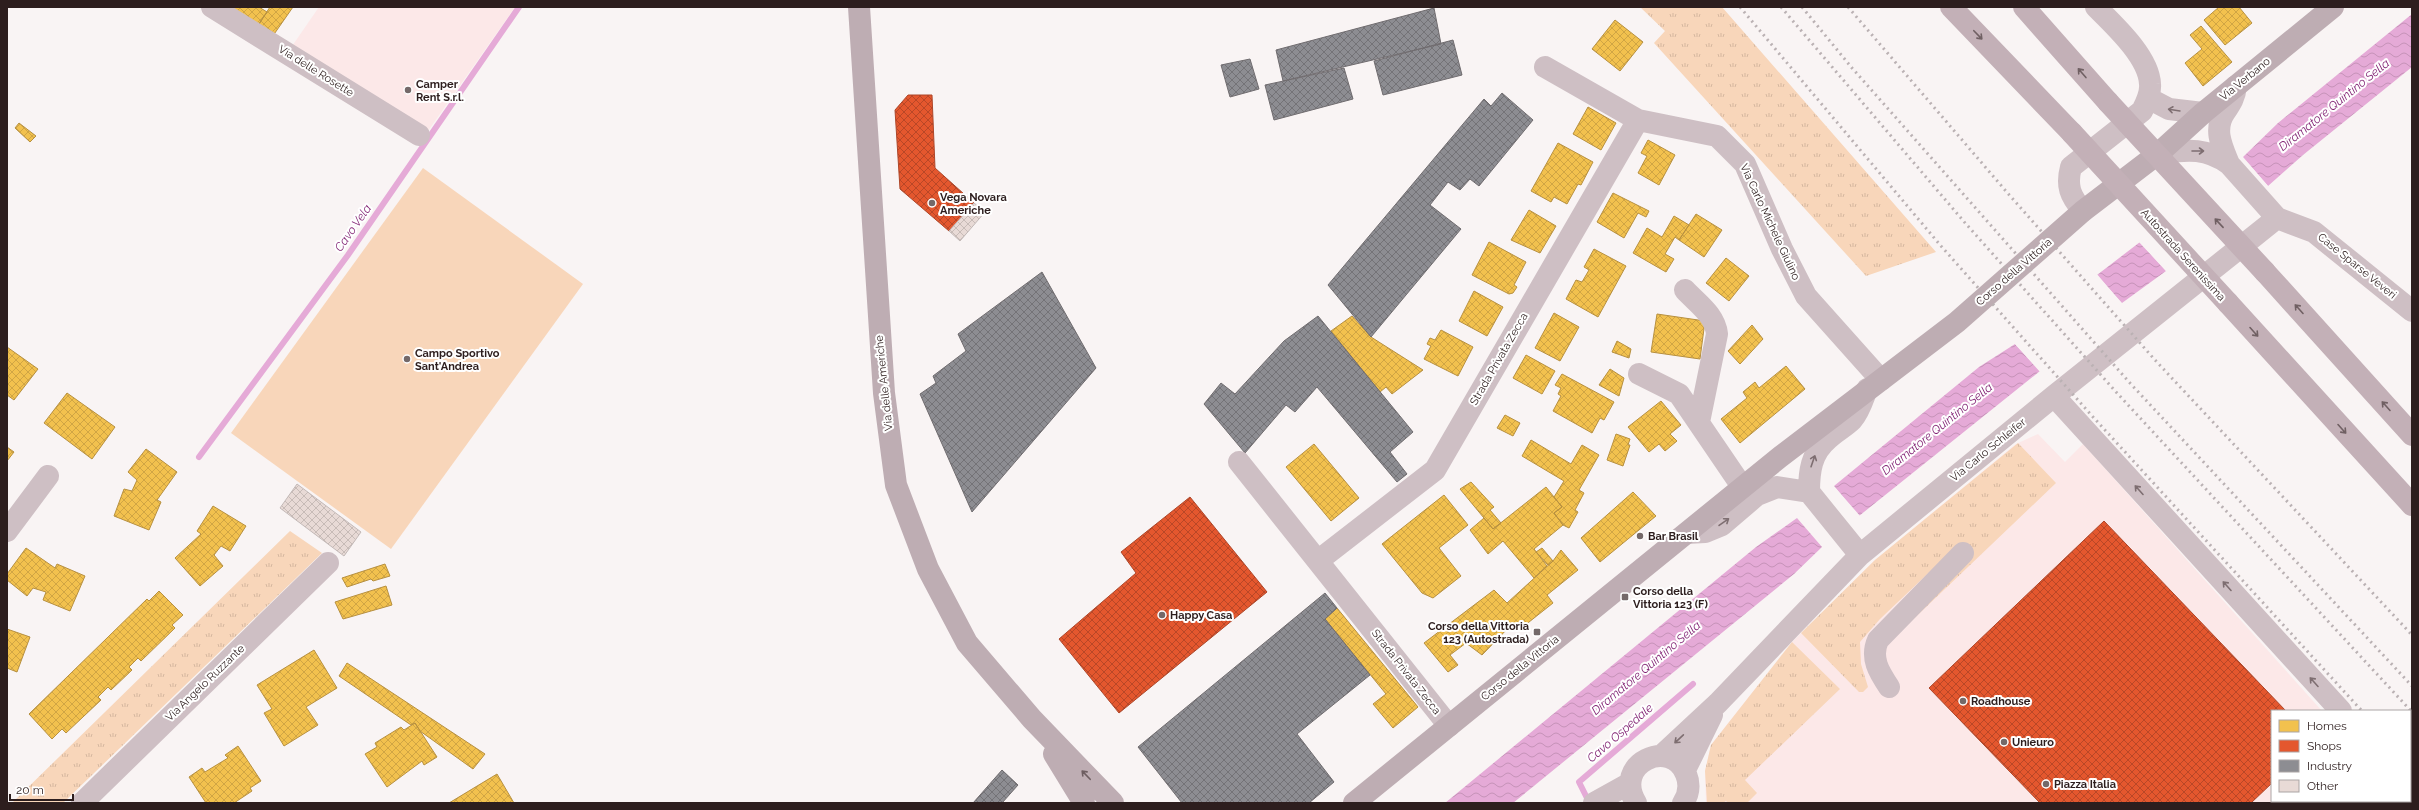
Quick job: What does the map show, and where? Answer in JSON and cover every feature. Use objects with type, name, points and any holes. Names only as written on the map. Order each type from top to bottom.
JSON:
[{"type":"highway","name":"Autostrada Serenissima","points":[[1951,7],[2072,133],[2412,505]]},
{"type":"highway","points":[[2024,7],[2108,102],[2412,434]]},
{"type":"main road","name":"Via delle Americhe","points":[[859,7],[884,393],[896,485],[928,569],[967,643],[1032,719],[1113,803]]},
{"type":"main road","name":"Via Verbano","points":[[2159,153],[2236,86],[2333,7]]},
{"type":"main road","name":"Corso della Vittoria","points":[[1354,803],[1743,488],[1874,384],[1957,322],[2083,211],[2159,153]]},
{"type":"main road","name":"Via delle Americhe","points":[[1032,719],[1084,803]]},
{"type":"street","name":"Via delle Rosette","points":[[212,7],[419,135]]},
{"type":"street","points":[[2083,211],[2071,197],[2067,181],[2072,166],[2142,111],[2148,98],[2150,84],[2142,61],[2123,34],[2096,7]]},
{"type":"street","name":"Via Carlo Michele Giulino","points":[[1544,68],[1638,120],[1717,136],[1745,164],[1782,249],[1806,296],[1874,384]]},
{"type":"street","name":"Case Sparse Veveri","points":[[2229,164],[2219,137],[2220,124],[2224,113],[2231,104],[2236,86]]},
{"type":"street","points":[[2148,98],[2169,110],[2204,113]]},
{"type":"street","name":"Strada Privata Zecca","points":[[1319,560],[1435,470],[1638,120]]},
{"type":"street","name":"Case Sparse Veveri","points":[[2159,153],[2206,151],[2215,154],[2229,164],[2259,200],[2277,218],[2314,232],[2412,311]]},
{"type":"street","name":"Via Carlo Schleifer","points":[[1718,703],[1854,547],[2054,396],[2277,218]]},
{"type":"street","points":[[1685,290],[1711,316],[1716,325],[1717,334],[1698,422]]},
{"type":"street","points":[[1639,374],[1679,394],[1743,488]]},
{"type":"street","name":"Corso della Vittoria","points":[[1809,492],[1809,472],[1815,453],[1826,440],[1852,419],[1874,384]]},
{"type":"street","points":[[2054,396],[2339,710]]},
{"type":"street","name":"Strada Privata Zecca","points":[[1239,462],[1319,560],[1449,726]]},
{"type":"street","points":[[7,531],[48,476]]},
{"type":"street","points":[[1687,533],[1705,532],[1722,525],[1757,495],[1777,487],[1809,492],[1854,547]]},
{"type":"street","points":[[1889,687],[1878,672],[1874,650],[1878,640],[1963,553]]},
{"type":"street","name":"Via Angelo Ruzzante","points":[[82,803],[328,564]]},
{"type":"street","points":[[1661,756],[1718,703]]},
{"type":"street","points":[[1685,770],[1718,703]]},
{"type":"street","points":[[1597,802],[1633,793],[1632,774],[1643,760],[1661,756],[1670,758],[1685,770],[1688,779],[1686,801]]},
{"type":"shaded area","name":"Camper Rent S.r.l.","points":[[319,7],[515,7],[428,131],[290,49]]},
{"type":"shaded area","points":[[2038,434],[2065,462],[2083,444],[2321,710],[2271,710],[2271,802],[2367,803],[1706,803],[1705,771],[1711,745],[1792,642],[1875,560],[2016,444]]},
{"type":"green space","points":[[1640,7],[1722,7],[1936,252],[1866,276],[1654,43],[1665,31]]},
{"type":"green space","name":"Campo Sportivo Sant'Andrea","points":[[423,168],[583,284],[391,549],[231,433]]},
{"type":"green space","points":[[2018,443],[2056,483],[1881,650],[1958,545],[1880,619],[1860,642],[1861,664],[1868,687],[1863,692],[1859,692],[1801,633],[1875,560]]},
{"type":"green space","points":[[290,531],[322,553],[63,803],[12,803]]},
{"type":"green space","points":[[1792,642],[1840,689],[1745,780],[1757,793],[1747,803],[1728,803],[1726,801],[1723,803],[1707,803],[1705,771],[1711,745]]},
{"type":"water","name":"Diramatore Quintino Sella","points":[[2412,14],[2412,67],[2303,155],[2268,186],[2243,157],[2278,123]]},
{"type":"water","points":[[2140,242],[2166,271],[2122,303],[2097,275]]},
{"type":"water","name":"Diramatore Quintino Sella","points":[[2015,344],[2040,371],[1859,516],[1834,486],[1979,367]]},
{"type":"water","name":"Diramatore Quintino Sella","points":[[1797,518],[1822,547],[1794,574],[1513,803],[1445,803],[1756,547]]},
{"type":"pier","points":[[2242,156],[2268,186],[2269,187],[2267,187]]},
{"type":"pier","points":[[2138,241],[2141,241],[2168,270],[2167,272]]},
{"type":"pier","points":[[2095,273],[2123,305],[2121,305],[2095,276]]},
{"type":"pier","points":[[2014,342],[2041,370],[2041,373],[2015,344]]},
{"type":"pier","points":[[1832,484],[1861,517],[1857,517],[1832,487]]},
{"type":"building: Homes","points":[[222,7],[259,7],[267,12],[255,30]]},
{"type":"building: Homes","points":[[270,7],[293,7],[270,40],[255,30]]},
{"type":"building: Homes","points":[[2219,7],[2239,7],[2252,23],[2225,45],[2204,20]]},
{"type":"building: Homes","points":[[1615,20],[1643,42],[1620,71],[1592,49]]},
{"type":"building: Homes","points":[[2201,26],[2232,62],[2203,86],[2185,63],[2202,49],[2190,35]]},
{"type":"building: Homes","points":[[1588,107],[1616,123],[1601,150],[1573,134]]},
{"type":"building: Homes","points":[[19,123],[36,136],[30,142],[15,128]]},
{"type":"building: Homes","points":[[1648,140],[1675,155],[1659,185],[1638,173],[1647,156],[1641,153]]},
{"type":"building: Homes","points":[[1558,143],[1593,162],[1581,185],[1578,184],[1567,204],[1554,197],[1551,202],[1531,191]]},
{"type":"building: Homes","points":[[1613,193],[1649,211],[1646,217],[1638,213],[1624,238],[1597,222]]},
{"type":"building: Homes","points":[[1529,210],[1556,226],[1540,253],[1511,240]]},
{"type":"building: Homes","points":[[1696,214],[1722,230],[1704,257],[1679,240]]},
{"type":"building: Homes","points":[[1674,216],[1689,225],[1679,240],[1675,237],[1665,254],[1674,259],[1666,272],[1633,253],[1647,228],[1662,237]]},
{"type":"building: Homes","points":[[1489,242],[1526,262],[1514,285],[1517,287],[1513,293],[1509,294],[1472,275]]},
{"type":"building: Homes","points":[[1594,249],[1626,266],[1598,317],[1566,299],[1576,280],[1582,282],[1589,270],[1584,267]]},
{"type":"building: Homes","points":[[1726,258],[1749,276],[1729,301],[1706,283]]},
{"type":"building: Homes","points":[[1474,291],[1503,307],[1487,336],[1459,321]]},
{"type":"building: Homes","points":[[1554,313],[1579,327],[1560,361],[1535,348]]},
{"type":"building: Homes","points":[[1657,314],[1705,321],[1700,359],[1651,352]]},
{"type":"building: Homes","points":[[1352,316],[1371,337],[1423,370],[1392,394],[1386,387],[1380,392],[1331,331]]},
{"type":"building: Homes","points":[[1752,325],[1763,339],[1740,364],[1728,351]]},
{"type":"building: Homes","points":[[1441,330],[1473,347],[1458,376],[1424,359],[1431,346],[1427,344],[1430,338],[1435,340]]},
{"type":"building: Homes","points":[[1617,341],[1631,349],[1629,358],[1612,352]]},
{"type":"building: Homes","points":[[7,347],[38,369],[14,400],[7,395]]},
{"type":"building: Homes","points":[[1526,355],[1555,371],[1542,394],[1513,378]]},
{"type":"building: Homes","points":[[1786,366],[1805,389],[1740,443],[1721,419],[1747,398],[1743,392],[1755,382],[1759,388]]},
{"type":"building: Homes","points":[[1610,369],[1624,378],[1619,396],[1599,385]]},
{"type":"building: Homes","points":[[1562,374],[1614,402],[1604,420],[1600,418],[1592,433],[1553,411],[1561,396],[1558,394],[1561,388],[1555,385]]},
{"type":"building: Homes","points":[[67,393],[115,427],[92,459],[44,423]]},
{"type":"building: Homes","points":[[1661,401],[1681,425],[1670,434],[1677,441],[1665,451],[1659,444],[1649,452],[1628,427]]},
{"type":"building: Homes","points":[[1505,415],[1520,423],[1513,436],[1497,428]]},
{"type":"building: Homes","points":[[1616,434],[1630,439],[1628,445],[1630,445],[1623,466],[1607,460]]},
{"type":"building: Homes","points":[[1531,440],[1571,464],[1582,445],[1599,455],[1579,490],[1584,493],[1575,510],[1578,512],[1569,528],[1563,525],[1554,513],[1562,507],[1554,497],[1564,481],[1522,456]]},
{"type":"building: Homes","points":[[1314,444],[1359,498],[1331,521],[1286,467]]},
{"type":"building: Homes","points":[[7,447],[14,452],[7,461]]},
{"type":"building: Homes","points":[[146,449],[177,472],[157,500],[161,502],[149,530],[114,516],[124,489],[132,491],[137,480],[128,472]]},
{"type":"building: Homes","points":[[1471,482],[1494,507],[1490,510],[1501,523],[1493,529],[1460,489]]},
{"type":"building: Homes","points":[[1546,487],[1562,507],[1554,513],[1563,525],[1534,549],[1547,566],[1534,578],[1503,541],[1488,554],[1470,530],[1484,518],[1493,529]]},
{"type":"building: Homes","points":[[1633,492],[1656,516],[1600,562],[1581,538]]},
{"type":"building: Homes","points":[[1444,495],[1468,525],[1439,548],[1461,576],[1433,598],[1422,593],[1382,544]]},
{"type":"building: Homes","points":[[213,506],[246,526],[230,551],[221,546],[214,555],[223,566],[200,586],[175,558],[201,534],[197,531]]},
{"type":"building: Homes","points":[[26,548],[55,568],[57,564],[85,576],[70,611],[43,600],[46,592],[33,588],[27,596],[7,580],[7,574]]},
{"type":"building: Homes","points":[[1542,548],[1553,561],[1548,565],[1536,552]]},
{"type":"building: Homes","points":[[1561,550],[1578,570],[1547,595],[1553,603],[1519,630],[1513,623],[1482,655],[1466,643],[1450,655],[1458,665],[1448,672],[1424,643],[1494,590],[1507,603],[1553,561]]},
{"type":"building: Homes","points":[[385,564],[390,576],[373,581],[371,579],[347,587],[342,578]]},
{"type":"building: Homes","points":[[386,586],[392,605],[343,619],[335,602]]},
{"type":"building: Homes","points":[[159,591],[183,615],[172,625],[175,628],[141,661],[138,658],[129,667],[132,670],[111,690],[108,687],[98,697],[101,700],[66,733],[62,729],[52,739],[29,714],[147,599],[149,601]]},
{"type":"building: Homes","points":[[1337,608],[1418,707],[1393,728],[1373,704],[1386,694],[1325,619]]},
{"type":"building: Homes","points":[[7,629],[30,637],[17,672],[7,668]]},
{"type":"building: Homes","points":[[314,650],[337,688],[306,707],[318,725],[284,746],[264,713],[272,709],[257,685]]},
{"type":"building: Homes","points":[[347,663],[485,754],[473,769],[420,731],[415,723],[411,725],[339,676]]},
{"type":"building: Homes","points":[[415,723],[437,757],[424,765],[422,761],[387,787],[365,754],[377,747],[375,743],[401,727],[404,730]]},
{"type":"building: Homes","points":[[238,746],[261,781],[250,788],[252,791],[234,803],[206,803],[189,777],[202,768],[205,772],[228,758],[225,755]]},
{"type":"building: Homes","points":[[497,774],[514,803],[449,803]]},
{"type":"building: Shops","points":[[908,95],[932,95],[935,168],[974,203],[949,231],[900,189],[895,110]]},
{"type":"building: Shops","name":"Happy Casa","points":[[1190,497],[1267,592],[1119,713],[1059,639],[1136,573],[1121,552]]},
{"type":"building: Shops","points":[[2104,521],[2285,710],[2271,710],[2271,784],[2251,803],[2040,803],[1929,688]]},
{"type":"building: Industry","points":[[1434,8],[1441,44],[1283,81],[1276,50]]},
{"type":"building: Industry","points":[[1453,40],[1462,75],[1383,95],[1374,61]]},
{"type":"building: Industry","points":[[1250,59],[1259,89],[1230,97],[1221,65]]},
{"type":"building: Industry","points":[[1344,68],[1353,99],[1274,120],[1265,85]]},
{"type":"building: Industry","points":[[1502,93],[1533,120],[1479,186],[1470,179],[1460,190],[1448,182],[1430,205],[1461,229],[1371,337],[1328,285],[1484,99],[1491,106]]},
{"type":"building: Industry","points":[[1042,272],[1096,368],[972,512],[920,394],[936,383],[933,376],[966,351],[958,334]]},
{"type":"building: Industry","points":[[1318,316],[1413,432],[1390,452],[1407,474],[1397,482],[1317,387],[1295,412],[1286,405],[1245,453],[1204,404],[1221,383],[1235,394],[1284,341]]},
{"type":"building: Industry","points":[[1325,593],[1337,608],[1325,619],[1370,675],[1297,734],[1334,782],[1309,803],[1182,803],[1138,747]]},
{"type":"building: Industry","points":[[1002,770],[1018,785],[1002,803],[973,803]]},
{"type":"building: Other","points":[[974,203],[985,212],[960,241],[949,231]]},
{"type":"building: Other","points":[[297,484],[361,532],[344,556],[280,508]]},
{"type":"waterway","name":"Cavo Vela","points":[[199,457],[348,255],[519,7]]},
{"type":"waterway","name":"Cavo Ospedale","points":[[1589,802],[1579,782],[1693,684]]},
{"type":"railway","points":[[1740,7],[1941,246],[2094,418],[2361,710]]},
{"type":"railway","points":[[1781,7],[1966,224],[2117,393],[2410,710]]},
{"type":"railway","points":[[1802,7],[1852,68],[2129,382],[2412,686]]},
{"type":"railway","points":[[1848,7],[2005,190],[2155,360],[2412,635]]},
{"type":"place","name":"Camper Rent S.r.l.","points":[[408,90]]},
{"type":"place","name":"Vega Novara Americhe","points":[[932,203]]},
{"type":"place","name":"Campo Sportivo Sant'Andrea","points":[[407,359]]},
{"type":"place","name":"Bar Brasil","points":[[1640,536]]},
{"type":"place","name":"Corso della Vittoria 123 (F)","points":[[1625,597]]},
{"type":"place","name":"Happy Casa","points":[[1162,615]]},
{"type":"place","name":"Corso della Vittoria 123 (Autostrada)","points":[[1537,632]]},
{"type":"place","name":"Roadhouse","points":[[1963,701]]},
{"type":"place","name":"Unieuro","points":[[2004,742]]},
{"type":"place","name":"Piazza Italia","points":[[2046,784]]}]
